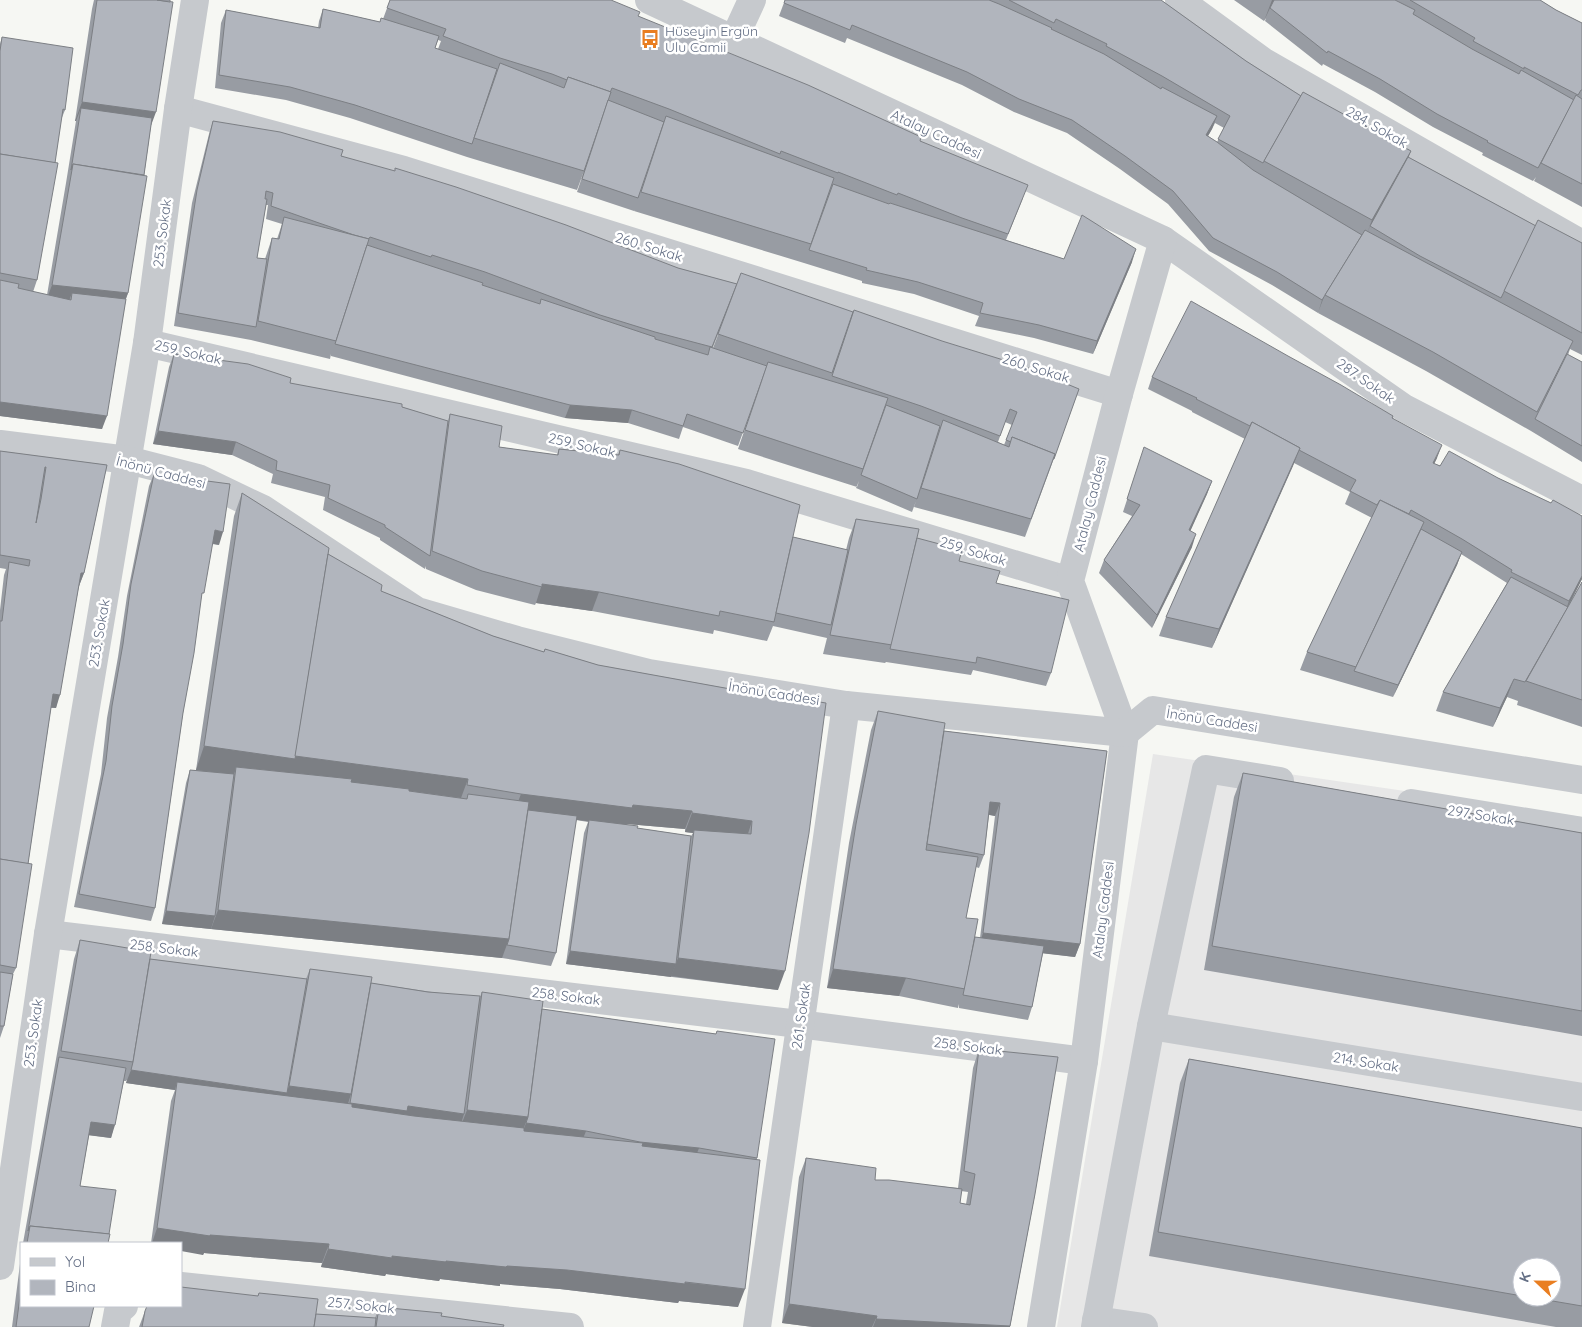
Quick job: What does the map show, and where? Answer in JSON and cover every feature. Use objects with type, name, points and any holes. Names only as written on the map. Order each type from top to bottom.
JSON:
[{"type":"street","name":"253. Sokak","points":[[0,1266],[48,934],[147,343],[178,109],[195,0]]},
{"type":"street","name":"Atalay Caddesi","points":[[649,0],[1164,240],[1119,394],[1070,581],[1125,733],[1084,1061],[1041,1327]]},
{"type":"street","points":[[734,39],[752,0]]},
{"type":"street","name":"284. Sokak","points":[[1179,0],[1264,62],[1582,244]]},
{"type":"street","name":"260. Sokak","points":[[178,109],[404,170],[1119,394]]},
{"type":"street","name":"287. Sokak","points":[[1164,240],[1404,408],[1582,500]]},
{"type":"street","name":"259. Sokak","points":[[147,343],[746,483],[1070,581]]},
{"type":"street","name":"İnönü Caddesi","points":[[0,444],[128,460],[198,478],[263,509],[416,611],[517,640],[649,673],[846,705],[1125,733],[1153,710],[1582,780]]},
{"type":"street","name":"261. Sokak","points":[[757,1327],[846,705]]},
{"type":"street","points":[[1144,1327],[1096,1323],[1151,1026],[1206,769],[1302,785]]},
{"type":"street","name":"297. Sokak","points":[[1389,800],[1582,831]]},
{"type":"street","name":"258. Sokak","points":[[48,934],[799,1024],[1084,1061]]},
{"type":"street","name":"214. Sokak","points":[[1151,1026],[1582,1097]]},
{"type":"street","name":"257. Sokak","points":[[182,1286],[570,1327]]},
{"type":"street","points":[[115,1327],[118,1310],[122,1307]]},
{"type":"shaded area","points":[[1153,754],[1582,817],[1582,1327],[1057,1327]]},
{"type":"building","points":[[97,0],[157,0],[173,2],[156,112],[82,102]]},
{"type":"building","points":[[390,0],[611,0],[640,12],[638,16],[808,85],[921,137],[920,141],[1028,185],[1008,234],[781,151],[780,154],[612,88],[610,92],[568,77],[567,80],[500,58],[443,36],[446,29],[387,8]]},
{"type":"building","points":[[785,0],[989,0],[999,4],[1104,54],[1161,89],[1162,87],[1217,116],[1206,135],[1253,170],[1362,235],[1322,300],[1277,272],[1213,238],[1173,191],[1072,120],[1019,99],[967,72],[852,25],[850,30],[784,3]]},
{"type":"building","points":[[1009,0],[1161,0],[1246,61],[1301,96],[1263,163],[1218,139],[1230,116],[1106,46],[1107,44],[1056,19],[1054,23]]},
{"type":"building","points":[[1274,0],[1395,0],[1415,10],[1413,14],[1472,49],[1519,74],[1521,70],[1574,100],[1538,168],[1437,114],[1380,79],[1328,51],[1327,53],[1270,8]]},
{"type":"building","points":[[1410,0],[1540,0],[1582,23],[1582,90],[1578,95],[1524,67],[1524,69],[1473,41],[1475,38]]},
{"type":"building","points":[[323,9],[380,22],[381,18],[439,36],[435,48],[497,69],[472,144],[355,105],[290,87],[219,75],[226,10],[320,28]]},
{"type":"building","points":[[2,37],[73,48],[65,110],[63,109],[55,163],[0,154],[0,51]]},
{"type":"building","points":[[500,63],[564,88],[568,77],[611,92],[584,171],[474,138]]},
{"type":"building","points":[[1303,92],[1411,151],[1372,220],[1264,161]]},
{"type":"building","points":[[1576,95],[1582,99],[1582,184],[1541,163]]},
{"type":"building","points":[[608,100],[664,122],[638,198],[582,179]]},
{"type":"building","points":[[81,108],[152,118],[144,175],[73,164],[71,170]]},
{"type":"building","points":[[666,116],[834,178],[811,244],[641,192]]},
{"type":"building","points":[[213,121],[280,132],[343,150],[341,156],[395,171],[395,168],[456,187],[566,225],[678,268],[737,284],[712,347],[600,315],[485,272],[432,255],[431,257],[319,223],[271,206],[273,193],[266,191],[265,199],[267,199],[257,258],[267,259],[256,327],[178,313],[197,190]]},
{"type":"building","points":[[0,154],[58,163],[37,280],[0,273]]},
{"type":"building","points":[[1408,157],[1536,226],[1501,298],[1420,256],[1370,226]]},
{"type":"building","points":[[73,164],[147,176],[128,293],[52,285]]},
{"type":"building","points":[[833,184],[889,204],[1064,259],[1082,215],[1136,249],[1097,341],[1039,325],[980,313],[983,303],[918,282],[866,270],[867,268],[809,250]]},
{"type":"building","points":[[284,217],[369,239],[336,341],[258,321],[272,238],[279,239]]},
{"type":"building","points":[[1538,220],[1582,243],[1582,333],[1504,291]]},
{"type":"building","points":[[1365,230],[1573,341],[1537,412],[1433,352],[1325,295]]},
{"type":"building","points":[[367,245],[540,304],[541,299],[655,337],[655,339],[708,355],[710,347],[767,366],[743,433],[687,414],[683,426],[632,410],[570,405],[335,344]]},
{"type":"building","points":[[741,273],[853,312],[832,373],[718,334]]},
{"type":"building","points":[[0,280],[19,284],[18,288],[71,300],[72,293],[126,299],[107,416],[0,402]]},
{"type":"building","points":[[1191,301],[1341,385],[1393,416],[1392,418],[1442,445],[1433,463],[1440,466],[1449,451],[1498,478],[1551,503],[1553,500],[1582,516],[1582,576],[1569,601],[1511,572],[1512,570],[1462,539],[1411,510],[1409,514],[1380,500],[1377,505],[1350,491],[1356,480],[1299,450],[1300,448],[1252,422],[1250,426],[1152,377]]},
{"type":"building","points":[[854,310],[942,341],[1026,367],[1079,389],[1054,459],[1055,454],[1012,437],[1011,442],[1006,440],[1017,412],[1010,409],[1000,436],[921,406],[832,376]]},
{"type":"building","points":[[174,354],[248,364],[291,378],[290,383],[402,404],[402,407],[448,421],[430,556],[385,527],[385,525],[328,498],[330,485],[276,470],[277,461],[236,442],[158,431]]},
{"type":"building","points":[[1567,354],[1582,362],[1582,446],[1535,419]]},
{"type":"building","points":[[768,362],[888,398],[863,469],[745,430]]},
{"type":"building","points":[[886,405],[940,426],[917,499],[861,475]]},
{"type":"building","points":[[450,414],[502,426],[499,447],[558,455],[559,449],[619,455],[620,450],[679,464],[800,505],[774,622],[720,611],[719,616],[599,592],[542,584],[542,587],[482,571],[432,551]]},
{"type":"building","points":[[943,420],[1009,447],[1012,437],[1055,454],[1031,519],[921,488]]},
{"type":"building","points":[[1252,422],[1300,448],[1219,629],[1166,617]]},
{"type":"building","points":[[1144,447],[1212,481],[1189,530],[1196,534],[1157,615],[1104,560],[1140,505],[1127,499]]},
{"type":"building","points":[[0,451],[107,465],[84,573],[81,573],[60,695],[53,694],[28,864],[0,859],[0,621],[2,621],[9,562],[29,566],[30,560],[0,555]],"holes":[[[45,467],[41,499],[36,523]]]},
{"type":"building","points":[[154,474],[230,484],[223,532],[215,530],[204,593],[202,593],[155,908],[79,894],[106,761],[112,706],[131,584]]},
{"type":"building","points":[[242,493],[329,548],[295,759],[204,746]]},
{"type":"building","points":[[1380,500],[1424,522],[1356,667],[1307,652]]},
{"type":"building","points":[[856,519],[919,529],[892,645],[830,635]]},
{"type":"building","points":[[1421,529],[1462,552],[1398,685],[1354,671]]},
{"type":"building","points":[[793,537],[848,550],[831,625],[776,613]]},
{"type":"building","points":[[917,538],[962,550],[959,561],[1000,571],[996,583],[1069,600],[1051,673],[977,657],[976,663],[890,649]]},
{"type":"building","points":[[328,554],[382,585],[381,591],[493,636],[544,652],[545,649],[598,665],[769,696],[769,694],[826,703],[809,833],[785,971],[678,958],[694,830],[751,834],[752,821],[692,813],[692,811],[633,805],[632,808],[521,794],[467,785],[468,779],[295,756]]},
{"type":"building","points":[[1511,577],[1568,607],[1525,682],[1514,679],[1500,708],[1443,692]]},
{"type":"building","points":[[1582,582],[1582,700],[1526,681]]},
{"type":"building","points":[[878,711],[945,723],[926,850],[978,857],[966,918],[978,919],[965,989],[906,978],[833,969],[856,824]]},
{"type":"building","points":[[944,731],[1107,751],[1080,944],[983,933],[1000,803],[990,802],[984,855],[927,844]]},
{"type":"building","points":[[236,767],[352,779],[351,782],[467,799],[468,794],[529,802],[509,939],[218,910]]},
{"type":"building","points":[[190,770],[234,774],[215,916],[166,911]]},
{"type":"building","points":[[1243,773],[1582,833],[1582,1011],[1212,946]]},
{"type":"building","points":[[528,810],[577,816],[556,953],[507,945]]},
{"type":"building","points":[[589,820],[638,826],[637,828],[691,836],[676,964],[570,951]]},
{"type":"building","points":[[0,859],[32,864],[16,968],[0,965]]},
{"type":"building","points":[[975,937],[1044,946],[1032,1007],[963,995]]},
{"type":"building","points":[[80,940],[151,952],[133,1062],[61,1051]]},
{"type":"building","points":[[150,959],[307,979],[287,1093],[131,1070]]},
{"type":"building","points":[[310,969],[372,977],[351,1094],[289,1086]]},
{"type":"building","points":[[0,972],[13,974],[4,1026],[0,1026]]},
{"type":"building","points":[[371,983],[428,992],[480,996],[464,1114],[408,1106],[407,1111],[350,1103]]},
{"type":"building","points":[[482,992],[543,1001],[528,1117],[467,1110]]},
{"type":"building","points":[[542,1009],[716,1034],[717,1031],[775,1039],[757,1158],[699,1148],[640,1142],[586,1131],[526,1123]]},
{"type":"building","points":[[979,1049],[1058,1057],[1010,1326],[876,1319],[877,1316],[789,1304],[806,1158],[876,1168],[875,1180],[962,1189],[960,1203],[970,1205],[975,1174],[964,1171]]},
{"type":"building","points":[[59,1057],[126,1068],[115,1125],[91,1122],[80,1186],[116,1190],[109,1234],[30,1226],[28,1231]]},
{"type":"building","points":[[1189,1059],[1582,1128],[1582,1306],[1562,1303],[1562,1257],[1512,1257],[1512,1294],[1158,1232]]},
{"type":"building","points":[[177,1082],[352,1104],[352,1107],[414,1116],[524,1128],[524,1131],[643,1143],[642,1146],[760,1160],[745,1289],[567,1270],[506,1267],[392,1256],[392,1258],[328,1249],[329,1244],[210,1236],[157,1228]]},
{"type":"building","points":[[30,1226],[110,1234],[108,1242],[27,1242]]},
{"type":"building","points":[[182,1287],[258,1296],[259,1293],[318,1299],[314,1327],[142,1327],[147,1307],[182,1307]]},
{"type":"building","points":[[20,1297],[20,1307],[94,1307],[89,1327],[16,1327]]},
{"type":"building","points":[[379,1307],[442,1313],[441,1316],[504,1325],[503,1327],[376,1327]]},
{"type":"building","points":[[316,1314],[376,1318],[375,1327],[314,1327]]},
{"type":"place","name":"Hüseyin Ergün Ulu Camii","points":[[650,39]]}]
